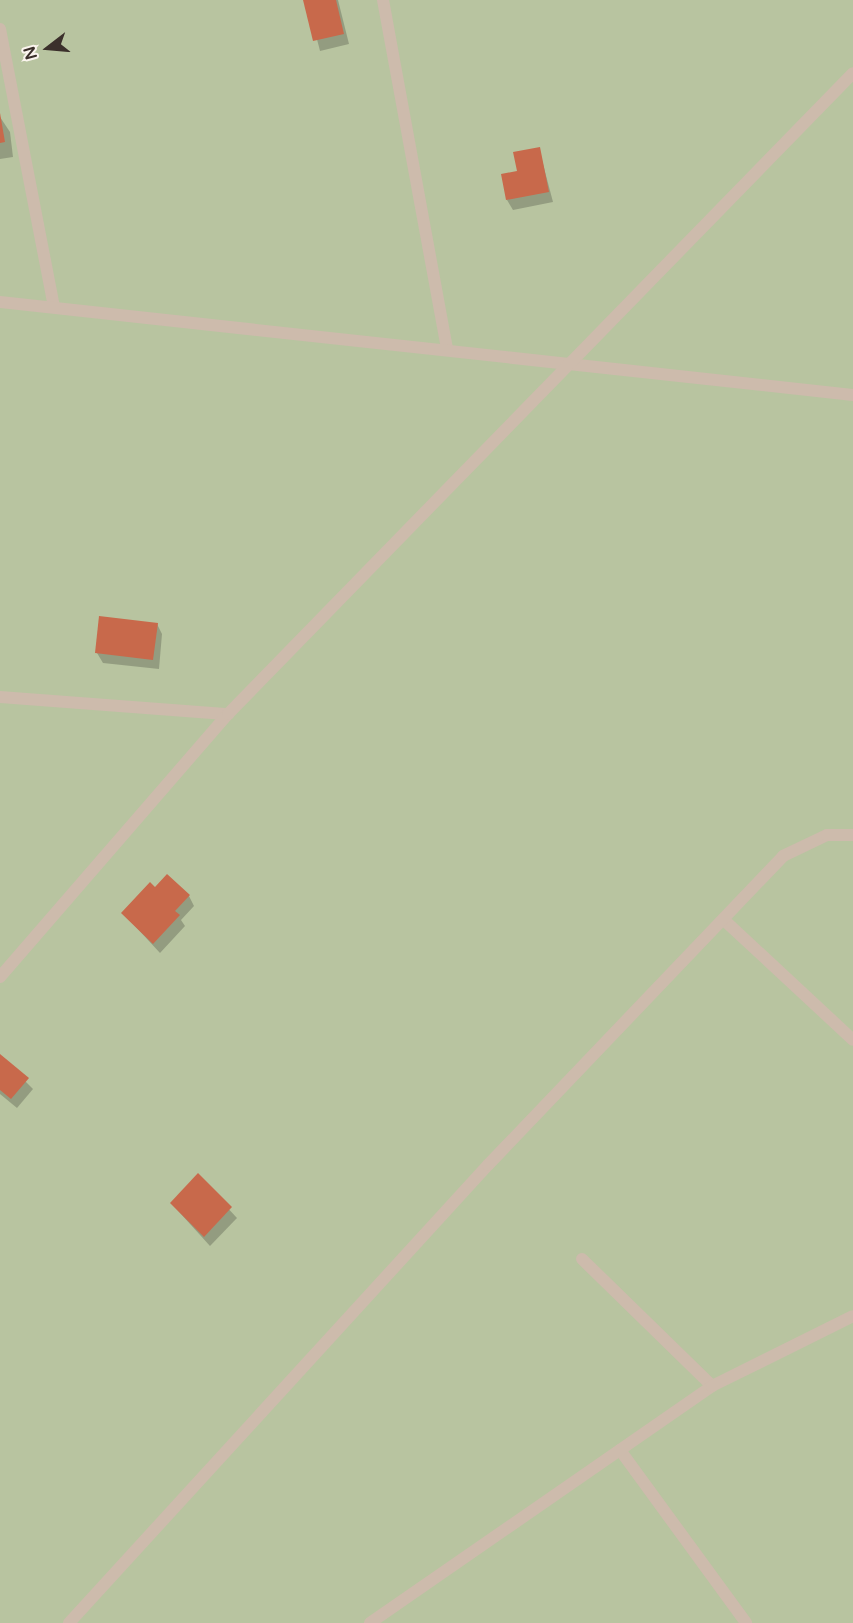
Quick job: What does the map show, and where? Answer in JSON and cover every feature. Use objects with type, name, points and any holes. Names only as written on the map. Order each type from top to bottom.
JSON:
[{"type":"lane","points":[[383,0],[447,349]]},
{"type":"lane","points":[[0,29],[54,307]]},
{"type":"lane","points":[[0,977],[228,714],[572,364],[853,73]]},
{"type":"lane","points":[[0,302],[853,395]]},
{"type":"lane","points":[[0,697],[228,714]]},
{"type":"lane","points":[[69,1623],[488,1165],[783,856],[827,835],[853,835]]},
{"type":"lane","points":[[724,920],[853,1040]]},
{"type":"lane","points":[[582,1259],[712,1386]]},
{"type":"lane","points":[[370,1623],[712,1386],[853,1316]]},
{"type":"lane","points":[[620,1450],[746,1623]]},
{"type":"green space","points":[[0,0],[853,0],[853,1623],[0,1623]]},
{"type":"building","points":[[303,0],[336,0],[344,34],[313,41]]},
{"type":"building","points":[[0,113],[5,142],[0,143]]},
{"type":"building","points":[[540,147],[549,192],[506,200],[501,174],[517,171],[513,152]]},
{"type":"building","points":[[99,616],[158,623],[153,660],[95,653]]},
{"type":"building","points":[[167,874],[190,895],[175,911],[180,915],[153,944],[121,913],[150,882],[155,887]]},
{"type":"building","points":[[0,1054],[29,1078],[11,1099],[0,1090]]},
{"type":"building","points":[[198,1173],[232,1207],[204,1237],[170,1203]]}]
